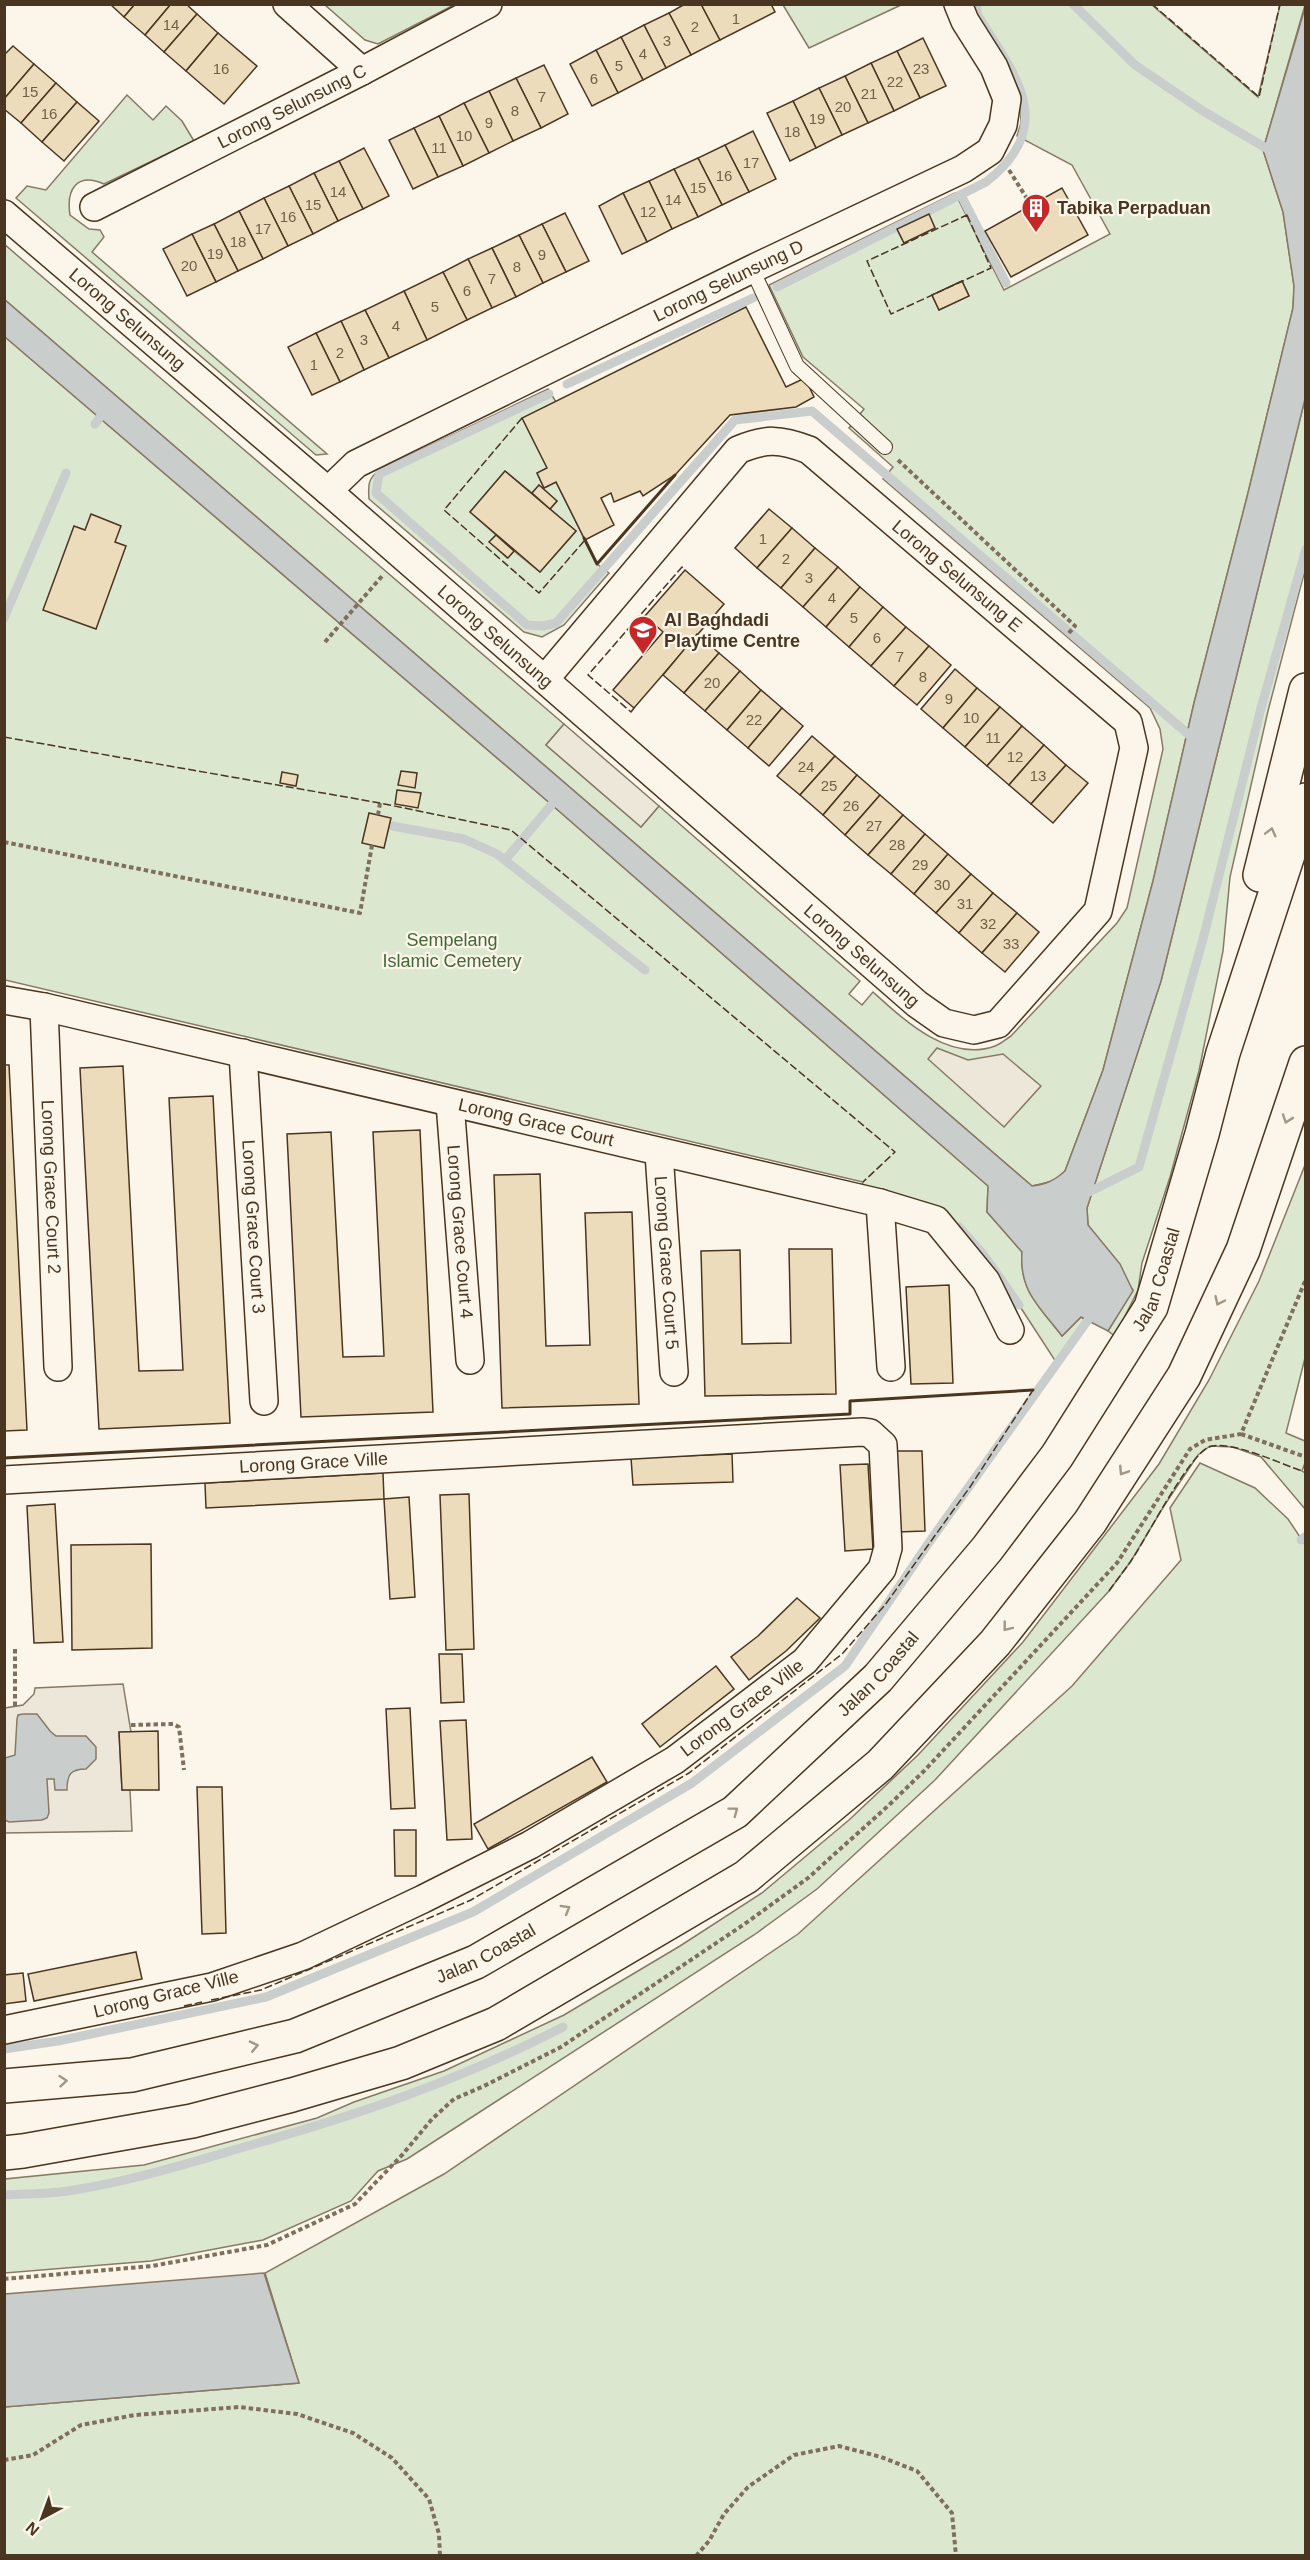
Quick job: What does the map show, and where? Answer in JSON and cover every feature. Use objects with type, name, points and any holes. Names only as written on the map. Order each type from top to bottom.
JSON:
[{"type":"highway","points":[[1223,1053],[1232,986],[1305,690]]},
{"type":"highway","name":"Jalan Coastal","points":[[4,2086],[132,2074],[296,2036],[476,1962],[735,1812],[878,1678],[987,1549],[1057,1456],[1151,1307],[1202,1134],[1223,1053],[1305,800]]},
{"type":"highway","points":[[4,2153],[34,2150],[214,2115],[401,2063],[496,2024],[746,1877],[880,1765],[995,1643],[1090,1522],[1184,1376],[1243,1250],[1305,1064]]},
{"type":"street","points":[[287,4],[362,71]]},
{"type":"street","name":"Lorong Selunsung C","points":[[94,207],[362,71],[488,4]]},
{"type":"street","name":"Lorong Selunsung D","points":[[328,491],[356,464],[752,269],[963,169],[990,152],[1004,125],[1007,99],[994,67],[965,21],[958,4]]},
{"type":"street","name":"Lorong Selunsung","points":[[4,214],[328,491],[917,1004],[944,1023],[974,1030],[998,1024]]},
{"type":"street","name":"Lorong Selunsung E","points":[[545,679],[738,450],[758,442],[773,441],[790,442],[809,450],[1128,722],[1134,748],[1098,912],[998,1024]]},
{"type":"street","name":"Lorong Grace Court","points":[[4,1000],[44,1007],[243,1053],[658,1153],[880,1203],[936,1220],[986,1281],[1010,1330]]},
{"type":"street","name":"Lorong Grace Court 2","points":[[44,1007],[58,1367]]},
{"type":"street","name":"Lorong Grace Court 3","points":[[243,1053],[264,1401]]},
{"type":"street","name":"Lorong Grace Court 4","points":[[450,1104],[471,1360]]},
{"type":"street","name":"Lorong Grace Court 5","points":[[658,1153],[674,1372]]},
{"type":"street","points":[[880,1203],[891,1367]]},
{"type":"street","name":"Lorong Grace Ville","points":[[4,1480],[862,1432],[870,1433],[883,1445],[888,1548],[882,1569],[869,1587],[805,1661],[675,1760],[530,1845],[303,1956],[212,1986],[4,2031]]},
{"type":"lane","points":[[752,269],[797,366],[885,447]]},
{"type":"path","points":[[1012,173],[1031,205]]},
{"type":"path","points":[[885,447],[1075,626]]},
{"type":"path","points":[[325,642],[374,586]]},
{"type":"path","points":[[378,815],[380,803]]},
{"type":"path","points":[[4,842],[360,913],[372,845]]},
{"type":"path","points":[[1242,1434],[1305,1457]]},
{"type":"path","points":[[15,1648],[15,1706]]},
{"type":"path","points":[[131,1725],[173,1724],[179,1727],[184,1770]]},
{"type":"path","points":[[4,2460],[33,2455],[81,2425],[135,2415],[239,2407],[297,2414],[353,2433],[392,2458],[429,2499],[439,2534],[440,2556]]},
{"type":"path","points":[[696,2556],[709,2541],[724,2514],[748,2487],[794,2455],[839,2446],[881,2457],[917,2471],[952,2513],[957,2556]]},
{"type":"green space","points":[[325,5],[454,5],[378,44],[365,40]]},
{"type":"green space","points":[[783,5],[901,5],[809,48]]},
{"type":"green space","points":[[971,5],[1152,5],[1258,97],[1280,5],[1305,5],[1263,150],[1283,212],[1294,286],[1293,308],[1194,703],[1153,881],[1103,1070],[1065,1171],[1054,1181],[1032,1186],[5,300],[4,244],[564,724],[546,745],[641,827],[659,806],[860,981],[849,994],[862,1005],[873,992],[928,1036],[961,1049],[978,1050],[997,1045],[1011,1036],[1117,923],[1127,908],[1163,749],[1160,729],[1150,708],[883,479],[893,467],[849,428],[864,409],[803,357],[769,285],[955,193],[1004,290],[1110,234],[1072,165],[1017,136],[1021,123],[1020,102]],"holes":[[[928,215],[935,228],[904,243],[897,229]],[[962,281],[969,296],[939,310],[932,295]]]},
{"type":"green space","points":[[127,95],[153,120],[166,106],[182,121],[194,141],[104,184],[87,180],[80,182],[72,191],[70,215],[89,229],[100,230],[104,237],[92,252],[327,454],[316,455],[16,198],[27,186],[46,190]]},
{"type":"green space","name":"Sempelang Islamic Cemetery","points":[[5,337],[552,805],[988,1186],[987,1212],[1022,1252],[1024,1277],[1039,1307],[1062,1336],[1081,1317],[1087,1322],[1056,1362],[983,1254],[952,1220],[861,1187],[863,1182],[5,980]]},
{"type":"green space","points":[[548,389],[556,402],[547,468],[537,473],[544,488],[556,482],[597,564],[609,573],[564,625],[542,637],[524,632],[369,499],[370,483],[379,470]],"holes":[[[505,471],[532,493],[539,485],[557,501],[550,509],[576,531],[540,572],[514,551],[507,558],[490,542],[496,535],[470,512]]]},
{"type":"green space","points":[[1305,399],[1305,570],[1268,711],[1230,877],[1223,951],[1199,1071],[1170,1177],[1142,1263],[1138,1290],[1115,1336],[1108,1331],[1133,1290],[1088,1225],[1087,1208],[1161,981]]},
{"type":"green space","points":[[1305,1165],[1305,1358],[1286,1433],[1305,1441],[1305,1463],[1302,1471],[1305,1473],[1305,1509],[1261,1457],[1233,1447],[1210,1446],[1198,1455],[1131,1561],[1109,1591],[935,1780],[817,1889],[754,1935],[407,2159],[378,2171],[351,2201],[263,2240],[151,2261],[5,2273],[5,2179],[144,2165],[317,2118],[354,2102],[444,2071],[564,2015],[680,1946],[762,1893],[849,1820],[918,1755],[1023,1642],[1159,1464],[1209,1380],[1259,1281]]},
{"type":"green space","points":[[1200,1463],[1255,1488],[1288,1519],[1306,1546],[1305,2555],[5,2555],[4,2407],[299,2383],[265,2273],[444,2174],[798,1934],[1072,1686],[1181,1560],[1170,1508]]},
{"type":"shaded area","points":[[1305,8],[1305,399],[1161,981],[1087,1208],[1088,1225],[1120,1264],[1133,1291],[1108,1331],[1081,1317],[1062,1336],[1038,1307],[1027,1288],[1022,1266],[1022,1252],[987,1212],[988,1186],[552,805],[5,337],[5,300],[1032,1186],[1042,1184],[1053,1180],[1065,1171],[1103,1070],[1153,881],[1194,703],[1293,308],[1294,286],[1283,212],[1263,150]]},
{"type":"shaded area","points":[[564,724],[659,806],[641,827],[546,745]]},
{"type":"shaded area","points":[[937,1048],[968,1060],[1003,1054],[1041,1086],[1004,1127],[928,1059]]},
{"type":"shaded area","points":[[123,1684],[131,1732],[119,1733],[122,1790],[130,1790],[132,1831],[5,1833],[5,1708],[23,1705],[34,1694],[35,1688]]},
{"type":"shaded area","points":[[37,1714],[56,1736],[86,1736],[96,1747],[96,1759],[86,1769],[76,1770],[71,1774],[67,1790],[55,1790],[54,1779],[47,1779],[49,1813],[47,1818],[9,1822],[5,1820],[5,1758],[15,1755],[17,1719],[18,1715]]},
{"type":"shaded area","points":[[264,2273],[299,2383],[5,2407],[5,2294]]},
{"type":"building","points":[[110,4],[135,4],[124,17]]},
{"type":"building","points":[[135,4],[171,4],[145,35],[124,17]]},
{"type":"building","points":[[171,4],[186,4],[197,14],[164,52],[145,35]]},
{"type":"building","points":[[685,4],[701,4],[720,40],[691,55],[669,13]]},
{"type":"building","points":[[701,4],[771,4],[775,12],[720,40]]},
{"type":"building","points":[[669,13],[691,55],[666,68],[644,25]]},
{"type":"building","points":[[197,14],[218,33],[186,71],[164,52]]},
{"type":"building","points":[[644,25],[666,68],[643,80],[621,37]]},
{"type":"building","points":[[218,33],[257,66],[224,104],[186,71]]},
{"type":"building","points":[[621,37],[643,80],[618,93],[596,50]]},
{"type":"building","points":[[923,38],[946,86],[920,98],[897,51]]},
{"type":"building","points":[[13,46],[34,64],[4,99],[4,55]]},
{"type":"building","points":[[596,50],[618,93],[592,106],[570,64]]},
{"type":"building","points":[[897,51],[920,98],[894,111],[871,63]]},
{"type":"building","points":[[871,63],[894,111],[868,123],[845,76]]},
{"type":"building","points":[[34,64],[56,83],[21,123],[4,109],[4,99]]},
{"type":"building","points":[[544,65],[568,114],[541,128],[516,78]]},
{"type":"building","points":[[845,76],[868,123],[842,135],[819,88]]},
{"type":"building","points":[[516,78],[541,128],[513,141],[489,91]]},
{"type":"building","points":[[56,83],[77,102],[42,142],[21,123]]},
{"type":"building","points":[[819,88],[842,135],[816,148],[793,101]]},
{"type":"building","points":[[489,91],[513,141],[489,153],[464,103]]},
{"type":"building","points":[[793,101],[816,148],[790,161],[767,113]]},
{"type":"building","points":[[77,102],[99,121],[64,161],[42,142]]},
{"type":"building","points":[[464,103],[489,153],[463,166],[439,116]]},
{"type":"building","points":[[439,116],[463,166],[438,177],[414,128]]},
{"type":"building","points":[[414,128],[438,177],[413,189],[389,140]]},
{"type":"building","points":[[753,131],[776,179],[749,192],[725,145]]},
{"type":"building","points":[[725,145],[749,192],[722,205],[698,158]]},
{"type":"building","points":[[364,148],[389,196],[363,209],[339,161]]},
{"type":"building","points":[[698,158],[722,205],[698,217],[674,169]]},
{"type":"building","points":[[339,161],[363,209],[338,221],[314,173]]},
{"type":"building","points":[[674,169],[698,217],[672,229],[649,181]]},
{"type":"building","points":[[314,173],[338,221],[313,234],[289,186]]},
{"type":"building","points":[[649,181],[672,229],[647,242],[623,193]]},
{"type":"building","points":[[289,186],[313,234],[288,246],[264,198]]},
{"type":"building","name":"Tabika Perpaduan","points":[[1062,188],[1088,235],[1011,277],[985,231]]},
{"type":"building","points":[[623,193],[647,242],[622,254],[599,206]]},
{"type":"building","points":[[264,198],[288,246],[263,259],[239,211]]},
{"type":"building","points":[[239,211],[263,259],[238,271],[214,224]]},
{"type":"building","points":[[565,213],[589,261],[566,272],[542,224]]},
{"type":"building","points":[[929,214],[935,228],[904,243],[897,229]]},
{"type":"building","points":[[214,224],[238,271],[216,282],[192,234]]},
{"type":"building","points":[[542,224],[566,272],[543,283],[519,235]]},
{"type":"building","points":[[192,234],[216,282],[187,296],[163,249]]},
{"type":"building","points":[[519,235],[543,283],[516,297],[492,248]]},
{"type":"building","points":[[492,248],[516,297],[492,308],[468,259]]},
{"type":"building","points":[[468,259],[492,308],[467,320],[443,272]]},
{"type":"building","points":[[443,272],[467,320],[427,340],[404,291]]},
{"type":"building","points":[[962,281],[969,296],[939,310],[932,295]]},
{"type":"building","points":[[404,291],[427,340],[389,358],[365,310]]},
{"type":"building","points":[[746,307],[786,387],[805,378],[814,397],[796,407],[730,415],[675,475],[643,496],[640,491],[614,502],[611,493],[601,498],[614,525],[585,540],[556,482],[544,488],[537,473],[547,468],[522,418]]},
{"type":"building","points":[[365,310],[389,358],[364,370],[341,321]]},
{"type":"building","points":[[341,321],[364,370],[340,382],[316,333]]},
{"type":"building","points":[[316,333],[340,382],[312,395],[288,347]]},
{"type":"building","points":[[505,471],[576,531],[540,572],[470,512]]},
{"type":"building","points":[[539,485],[557,501],[550,509],[532,493]]},
{"type":"building","points":[[769,509],[792,528],[757,568],[735,548]]},
{"type":"building","points":[[91,514],[121,526],[115,542],[126,546],[96,629],[43,610],[74,526],[85,530]]},
{"type":"building","points":[[792,528],[815,548],[781,588],[757,568]]},
{"type":"building","points":[[496,535],[514,551],[508,558],[489,542]]},
{"type":"building","points":[[815,548],[838,567],[803,607],[781,588]]},
{"type":"building","points":[[838,567],[860,587],[826,627],[803,607]]},
{"type":"building","name":"Al Baghdadi Playtime Centre","points":[[685,570],[724,604],[634,708],[613,690],[663,632],[645,616]]},
{"type":"building","points":[[860,587],[883,607],[849,647],[826,627]]},
{"type":"building","points":[[883,607],[906,627],[871,666],[849,647]]},
{"type":"building","points":[[906,627],[929,646],[894,686],[871,666]]},
{"type":"building","points":[[697,634],[719,653],[684,693],[663,675]]},
{"type":"building","points":[[929,646],[951,665],[917,705],[894,686]]},
{"type":"building","points":[[719,653],[740,671],[705,711],[684,693]]},
{"type":"building","points":[[955,669],[977,688],[943,728],[921,709]]},
{"type":"building","points":[[740,671],[761,690],[727,730],[705,711]]},
{"type":"building","points":[[977,688],[1000,707],[965,747],[943,728]]},
{"type":"building","points":[[761,690],[782,708],[748,748],[727,730]]},
{"type":"building","points":[[1000,707],[1022,726],[987,766],[965,747]]},
{"type":"building","points":[[782,708],[803,726],[769,766],[748,748]]},
{"type":"building","points":[[1022,726],[1044,745],[1009,785],[987,766]]},
{"type":"building","points":[[812,736],[835,756],[800,795],[777,776]]},
{"type":"building","points":[[1044,745],[1066,765],[1031,804],[1009,785]]},
{"type":"building","points":[[835,756],[857,775],[823,815],[800,795]]},
{"type":"building","points":[[1066,765],[1088,783],[1053,823],[1031,804]]},
{"type":"building","points":[[401,771],[417,773],[415,788],[398,785]]},
{"type":"building","points":[[282,772],[298,775],[296,786],[280,783]]},
{"type":"building","points":[[857,775],[880,795],[845,835],[823,815]]},
{"type":"building","points":[[397,790],[421,793],[418,808],[395,804]]},
{"type":"building","points":[[880,795],[903,815],[868,855],[845,835]]},
{"type":"building","points":[[369,813],[391,818],[384,848],[362,843]]},
{"type":"building","points":[[903,815],[925,834],[891,874],[868,855]]},
{"type":"building","points":[[925,834],[948,854],[914,894],[891,874]]},
{"type":"building","points":[[948,854],[971,874],[936,913],[914,894]]},
{"type":"building","points":[[971,874],[993,893],[959,933],[936,913]]},
{"type":"building","points":[[993,893],[1017,913],[982,953],[959,933]]},
{"type":"building","points":[[1017,913],[1039,932],[1005,972],[982,953]]},
{"type":"building","points":[[4,1065],[9,1065],[27,1430],[4,1431]]},
{"type":"building","points":[[123,1066],[139,1371],[183,1370],[169,1098],[213,1096],[230,1423],[99,1429],[80,1068]]},
{"type":"building","points":[[420,1130],[433,1412],[301,1417],[287,1134],[331,1132],[343,1357],[384,1356],[373,1132]]},
{"type":"building","points":[[540,1174],[546,1346],[590,1345],[585,1213],[632,1212],[639,1404],[502,1408],[494,1175]]},
{"type":"building","points":[[789,1249],[832,1249],[836,1394],[705,1396],[701,1251],[740,1250],[742,1344],[791,1343]]},
{"type":"building","points":[[949,1285],[953,1383],[911,1384],[906,1287]]},
{"type":"building","points":[[894,1451],[922,1451],[925,1531],[897,1532]]},
{"type":"building","points":[[732,1454],[733,1482],[633,1485],[631,1458]]},
{"type":"building","points":[[868,1464],[873,1549],[845,1551],[840,1465]]},
{"type":"building","points":[[383,1473],[384,1499],[206,1508],[205,1483]]},
{"type":"building","points":[[469,1494],[474,1649],[446,1650],[440,1495]]},
{"type":"building","points":[[409,1497],[415,1597],[390,1599],[384,1499]]},
{"type":"building","points":[[55,1504],[63,1642],[34,1643],[27,1506]]},
{"type":"building","points":[[151,1544],[152,1648],[72,1650],[71,1545]]},
{"type":"building","points":[[797,1598],[820,1618],[786,1651],[749,1680],[731,1657],[758,1636]]},
{"type":"building","points":[[439,1654],[462,1654],[464,1702],[441,1703]]},
{"type":"building","points":[[716,1666],[734,1689],[660,1747],[642,1724]]},
{"type":"building","points":[[410,1708],[415,1808],[391,1809],[386,1709]]},
{"type":"building","points":[[466,1720],[472,1839],[447,1840],[440,1721]]},
{"type":"building","points":[[158,1731],[159,1790],[122,1790],[119,1732]]},
{"type":"building","points":[[592,1757],[607,1782],[488,1849],[474,1824]]},
{"type":"building","points":[[197,1787],[222,1787],[226,1933],[202,1934]]},
{"type":"building","points":[[394,1830],[416,1830],[416,1876],[395,1876]]},
{"type":"building","points":[[136,1952],[142,1979],[34,2001],[28,1974]]},
{"type":"building","points":[[23,1973],[26,2001],[4,2004],[4,1975]]},
{"type":"waterway","points":[[777,287],[986,182],[1008,161],[1020,141],[1025,121],[1023,100],[1005,59],[978,16],[976,4]]},
{"type":"waterway","points":[[1073,4],[1135,65],[1203,111],[1273,152]]},
{"type":"waterway","points":[[961,195],[1006,283]]},
{"type":"waterway","points":[[567,384],[753,298]]},
{"type":"waterway","points":[[549,394],[379,474],[376,493],[527,625],[543,626],[556,623],[735,420],[812,411],[1195,740]]},
{"type":"waterway","points":[[95,424],[106,409]]},
{"type":"waterway","points":[[4,618],[66,473]]},
{"type":"waterway","points":[[1083,1195],[1139,1167],[1203,939],[1261,708],[1306,549]]},
{"type":"waterway","points":[[505,860],[558,797]]},
{"type":"waterway","points":[[392,826],[464,839],[497,854],[645,970]]},
{"type":"waterway","points":[[959,1227],[983,1254],[1019,1305]]},
{"type":"waterway","points":[[4,2049],[58,2041],[266,1997],[473,1912],[692,1783],[845,1666],[930,1541],[1093,1313]]},
{"type":"waterway","points":[[1301,1540],[1306,1536]]},
{"type":"waterway","points":[[4,2195],[60,2192],[113,2183],[286,2135],[446,2080],[563,2027]]},
{"type":"fence","points":[[1152,4],[1259,97],[1280,4]]},
{"type":"fence","points":[[967,215],[991,268],[891,314],[867,261],[967,215]]},
{"type":"fence","points":[[522,418],[444,510],[539,593],[585,540]]},
{"type":"fence","points":[[634,708],[631,712],[588,675],[682,567],[685,570]]},
{"type":"fence","points":[[4,737],[380,803],[511,830],[895,1152],[863,1182]]},
{"type":"fence","points":[[211,2000],[261,1990],[471,1900],[689,1773],[842,1654],[885,1605],[970,1487],[1033,1390]]},
{"type":"fence","points":[[1109,1591],[1131,1561],[1179,1481],[1200,1454],[1209,1447],[1218,1445],[1242,1449],[1302,1471]]},
{"type":"fence","points":[[184,2006],[202,2002]]},
{"type":"wall","points":[[584,538],[597,564],[675,475]]},
{"type":"wall","points":[[4,1458],[850,1414],[850,1401],[1033,1390]]},
{"type":"place","name":"Tabika Perpaduan","points":[[1036,234]]},
{"type":"place","name":"Al Baghdadi Playtime Centre","points":[[643,656]]}]
